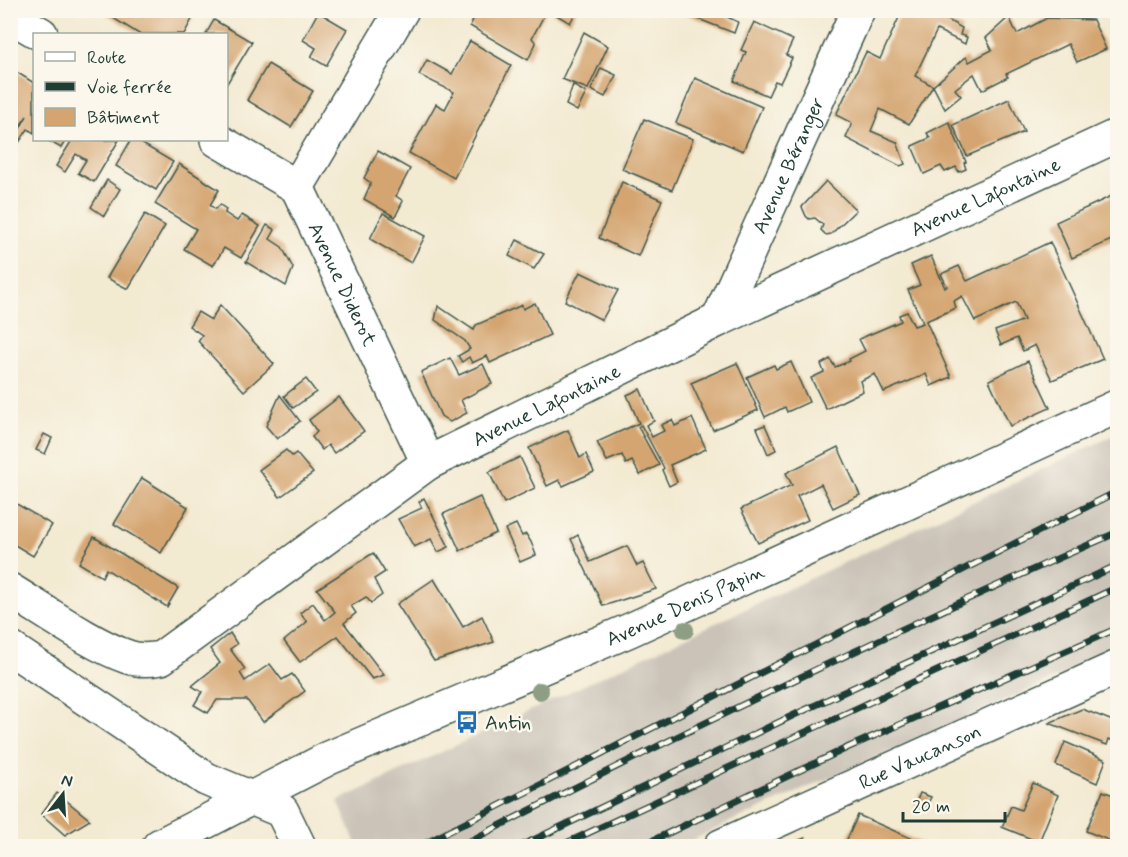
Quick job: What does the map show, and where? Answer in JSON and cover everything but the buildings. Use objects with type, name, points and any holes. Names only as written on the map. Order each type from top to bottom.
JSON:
[{"type":"street","points":[[219,141],[297,187],[402,10]]},
{"type":"street","name":"Avenue Béranger","points":[[718,320],[858,10]]},
{"type":"street","points":[[10,16],[39,33]]},
{"type":"street","name":"Avenue Lafontaine","points":[[10,590],[111,650],[137,659],[161,658],[428,463],[718,320],[1118,135]]},
{"type":"street","name":"Avenue Diderot","points":[[297,187],[428,463]]},
{"type":"street","name":"Avenue Denis Papin","points":[[159,846],[329,758],[630,630],[1118,406]]},
{"type":"street","points":[[10,648],[206,779],[282,811],[299,846]]},
{"type":"street","name":"Rue Vaucanson","points":[[721,846],[1118,667]]},
{"type":"shaded area","points":[[1117,434],[1117,651],[730,822],[681,846],[357,846],[338,801]]},
{"type":"railway","points":[[420,846],[1118,491]]},
{"type":"railway","points":[[460,846],[786,684],[951,606],[1118,532]]},
{"type":"railway","points":[[521,846],[792,716],[1118,565]]},
{"type":"railway","points":[[560,846],[1118,587]]},
{"type":"railway","points":[[641,846],[849,747],[1118,628]]},
{"type":"place","name":"Antin","points":[[467,722]]}]
